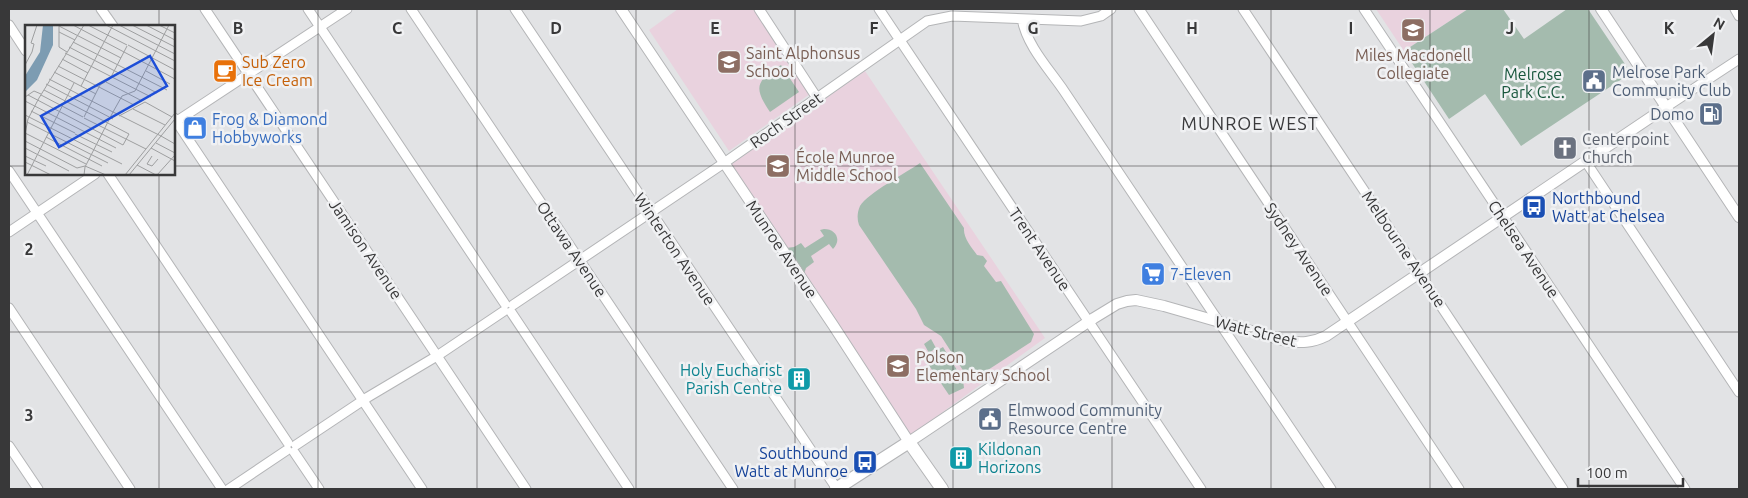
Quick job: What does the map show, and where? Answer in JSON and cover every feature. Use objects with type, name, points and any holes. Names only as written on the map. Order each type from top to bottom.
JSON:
[{"type":"main road","name":"Watt Street","points":[[836,489],[909,442]]},
{"type":"main road","name":"Munroe Avenue","points":[[909,442],[942,489]]},
{"type":"street","points":[[101,9],[112,25]]},
{"type":"street","name":"Jamison Avenue","points":[[205,9],[526,489]]},
{"type":"street","points":[[308,9],[629,489]]},
{"type":"street","points":[[175,120],[347,9]]},
{"type":"street","name":"Ottawa Avenue","points":[[410,9],[732,489]]},
{"type":"street","name":"Winterton Avenue","points":[[515,9],[836,489]]},
{"type":"street","name":"Munroe Avenue","points":[[621,9],[909,442]]},
{"type":"street","points":[[759,9],[817,98]]},
{"type":"street","name":"Trent Avenue","points":[[879,9],[1201,489]]},
{"type":"street","name":"Roch Street","points":[[229,489],[363,401],[437,356],[724,163],[927,21],[952,16],[1080,21],[1101,16],[1111,9]]},
{"type":"street","name":"Sydney Avenue","points":[[1138,9],[1459,489]]},
{"type":"street","name":"Melbourne Avenue","points":[[1244,9],[1563,489]]},
{"type":"street","name":"Chelsea Avenue","points":[[1364,9],[1685,489]]},
{"type":"street","points":[[1601,9],[1739,217]]},
{"type":"street","points":[[1735,9],[1739,16]]},
{"type":"street","points":[[1022,19],[1024,29],[1034,48],[1331,489]]},
{"type":"street","points":[[9,25],[25,49]]},
{"type":"street","name":"Watt Street","points":[[909,442],[1089,322],[1117,304],[1127,301],[1136,300],[1164,306],[1302,344],[1326,336],[1739,59]]},
{"type":"street","points":[[175,122],[422,489]]},
{"type":"street","points":[[1586,162],[1739,392]]},
{"type":"street","points":[[9,171],[222,489]]},
{"type":"street","points":[[9,232],[94,175]]},
{"type":"street","points":[[109,175],[319,489]]},
{"type":"street","points":[[9,308],[130,489]]},
{"type":"street","points":[[9,446],[38,489]]},
{"type":"shaded area","name":"Saint Alphonsus School","points":[[678,9],[753,9],[810,94],[729,151],[649,30]]},
{"type":"shaded area","name":"Miles Macdonell Collegiate","points":[[1376,9],[1468,9],[1404,51]]},
{"type":"shaded area","points":[[865,71],[1045,338],[911,435],[729,166]]},
{"type":"green space","name":"Melrose Park C.C.","points":[[1468,9],[1503,9],[1524,39],[1567,9],[1588,9],[1631,73],[1521,146],[1485,94],[1449,119],[1404,51]]},
{"type":"green space","points":[[781,65],[799,92],[770,112],[761,96],[760,85],[766,76]]},
{"type":"green space","points":[[920,163],[964,228],[966,239],[970,246],[977,255],[983,256],[987,261],[984,266],[996,282],[1001,281],[1034,334],[1031,342],[977,377],[969,378],[941,336],[924,325],[916,309],[858,223],[858,211],[864,201],[879,189]]},
{"type":"green space","points":[[824,229],[834,233],[837,239],[836,246],[833,249],[829,244],[811,256],[814,262],[806,268],[804,274],[786,248],[794,247],[801,243],[805,248],[824,236],[820,230]]},
{"type":"green space","points":[[931,339],[936,348],[929,353],[924,344]]},
{"type":"green space","points":[[943,347],[963,380],[964,388],[949,395],[926,361],[927,356]]},
{"type":"place","name":"Miles Macdonell Collegiate","points":[[1413,30]]},
{"type":"place","name":"Saint Alphonsus School","points":[[729,62]]},
{"type":"place","name":"Sub Zero Ice Cream","points":[[225,71]]},
{"type":"place","name":"Melrose Park Community Club","points":[[1594,81]]},
{"type":"place","name":"Domo","points":[[1711,114]]},
{"type":"place","name":"Frog & Diamond Hobbyworks","points":[[195,128]]},
{"type":"place","name":"Centerpoint Church","points":[[1565,148]]},
{"type":"place","name":"École Munroe Middle School","points":[[778,166]]},
{"type":"place","name":"Northbound Watt at Chelsea","points":[[1534,207]]},
{"type":"place","name":"7-Eleven","points":[[1153,274]]},
{"type":"place","name":"Polson Elementary School","points":[[898,366]]},
{"type":"place","name":"Holy Eucharist Parish Centre","points":[[799,379]]},
{"type":"place","name":"Elmwood Community Resource Centre","points":[[990,419]]},
{"type":"place","name":"Kildonan Horizons","points":[[961,458]]},
{"type":"place","name":"Southbound Watt at Munroe","points":[[865,462]]},
{"type":"district","name":"MUNROE WEST","points":[[1250,123]]}]
